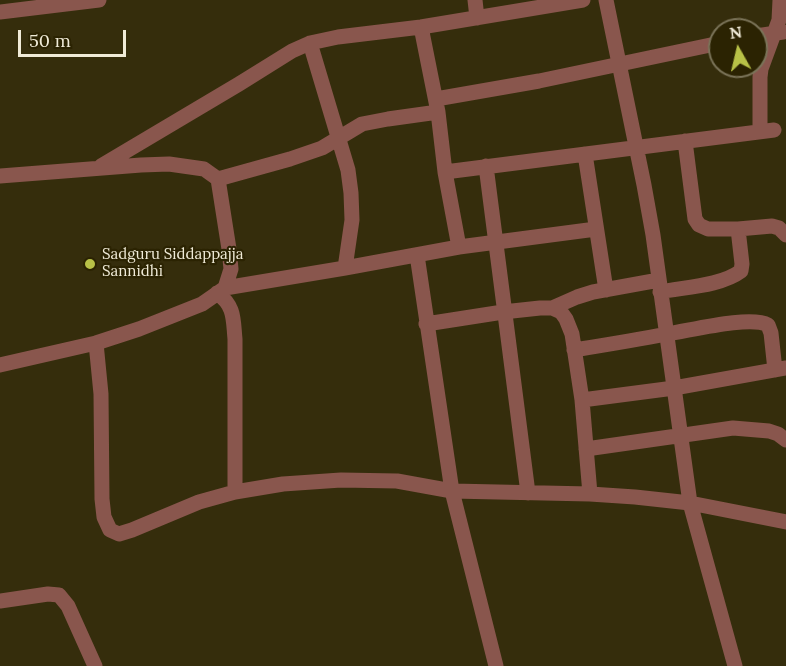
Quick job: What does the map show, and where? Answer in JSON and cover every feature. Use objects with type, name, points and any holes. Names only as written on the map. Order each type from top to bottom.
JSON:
[{"type":"street","points":[[0,12],[99,0]]},
{"type":"street","points":[[475,0],[477,18]]},
{"type":"street","points":[[97,168],[292,51],[310,43],[583,0]]},
{"type":"street","points":[[606,0],[653,235],[690,503],[735,666]]},
{"type":"street","points":[[445,172],[767,130],[760,77],[761,69],[781,32],[780,0]]},
{"type":"street","points":[[421,27],[437,105],[445,172],[459,247]]},
{"type":"street","points":[[310,43],[348,171],[352,220],[345,268]]},
{"type":"street","points":[[218,179],[322,148],[362,124],[495,90],[708,46]]},
{"type":"street","points":[[685,141],[696,219],[699,225],[708,229],[772,226],[779,228],[786,235]]},
{"type":"street","points":[[585,154],[606,290]]},
{"type":"street","points":[[0,176],[169,164],[204,169],[218,179],[230,249],[231,269],[221,290],[230,305],[235,339],[235,492]]},
{"type":"street","points":[[486,166],[528,493]]},
{"type":"street","points":[[0,365],[96,343],[140,329],[202,304],[221,290],[459,247],[596,229]]},
{"type":"street","points":[[426,324],[504,312],[552,308],[577,297],[606,290],[725,279],[741,271],[738,229]]},
{"type":"street","points":[[417,255],[452,491],[496,666]]},
{"type":"street","points":[[552,308],[561,312],[572,334],[582,400],[590,494]]},
{"type":"street","points":[[574,350],[738,322],[762,322],[768,325],[781,369],[674,388],[582,400]]},
{"type":"street","points":[[96,343],[101,394],[104,517],[110,530],[119,534],[199,502],[235,492],[283,484],[341,480],[397,481],[452,491],[635,497],[690,503],[786,522]]},
{"type":"street","points":[[586,449],[733,428],[770,430],[786,440]]},
{"type":"street","points":[[0,601],[48,594],[59,595],[68,606],[95,666]]},
{"type":"place","name":"Sadguru Siddappajja Sannidhi","points":[[90,264]]}]
